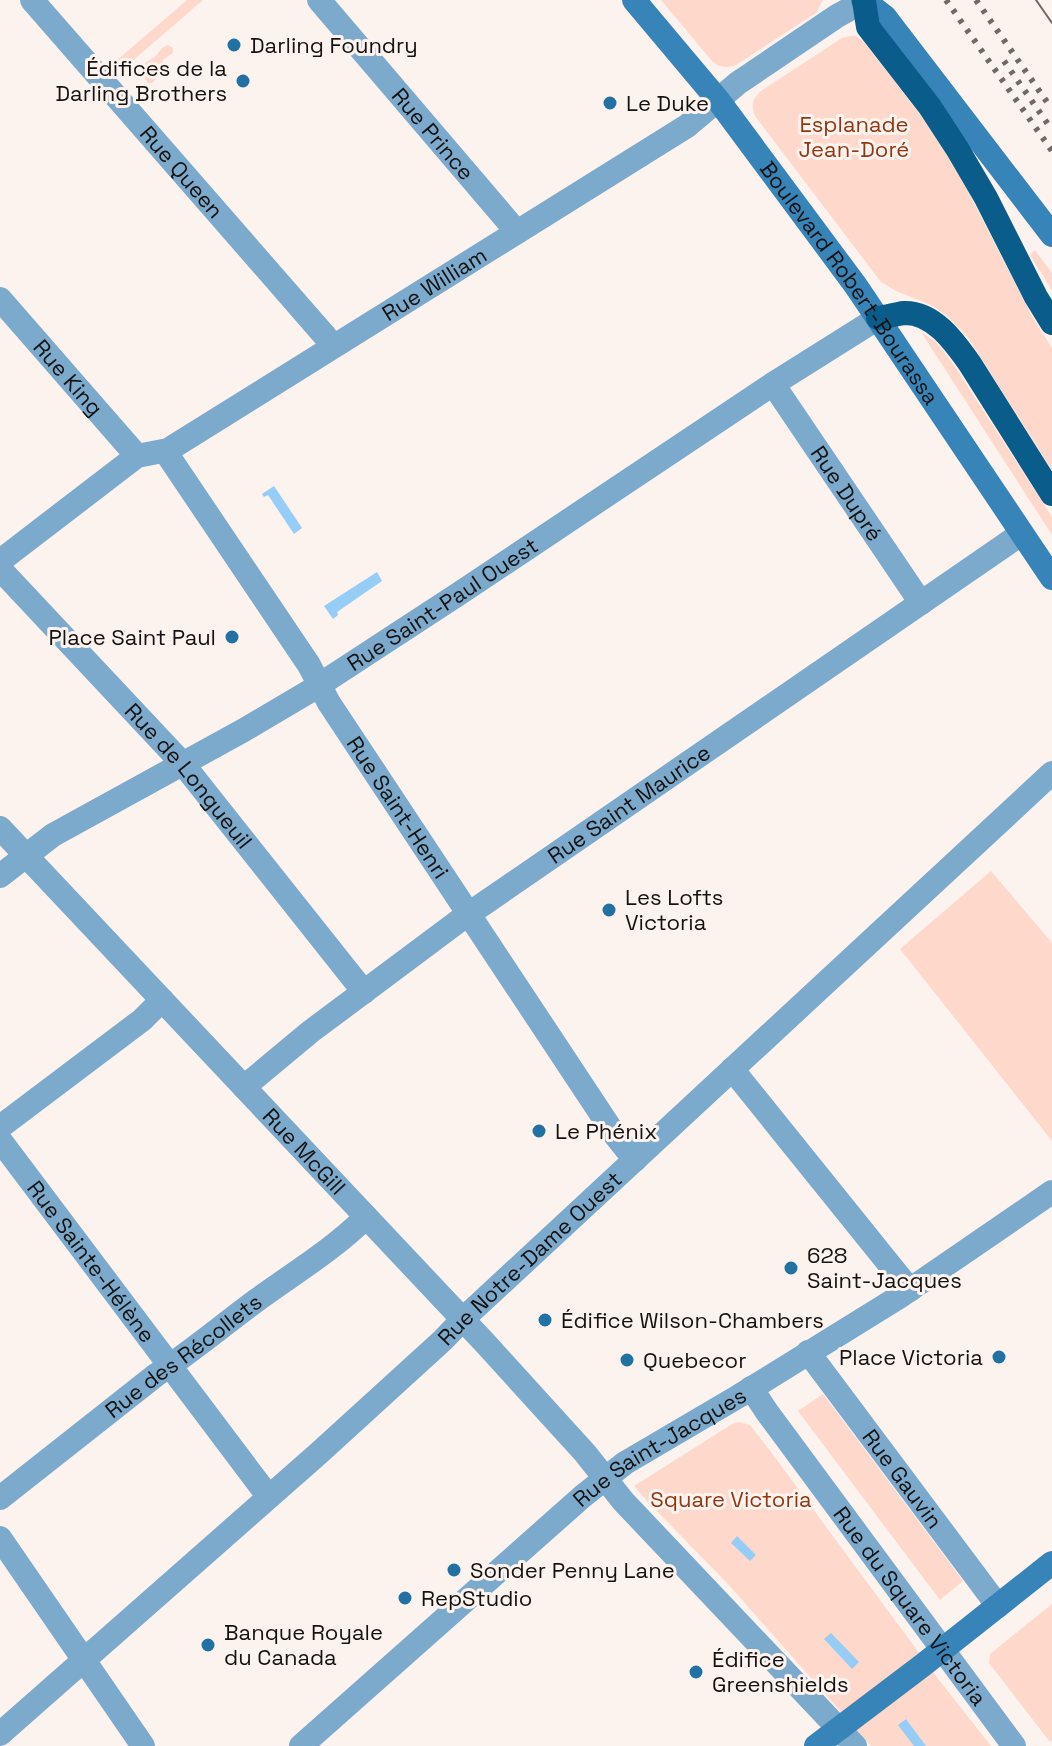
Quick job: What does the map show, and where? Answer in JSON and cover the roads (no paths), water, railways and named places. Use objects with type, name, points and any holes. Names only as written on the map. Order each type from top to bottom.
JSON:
[{"type":"highway","points":[[864,0],[868,27],[930,107],[958,150],[1052,323]]},
{"type":"highway","points":[[878,318],[903,313],[916,315],[943,331],[965,357],[1052,494]]},
{"type":"main road","name":"Boulevard Robert-Bourassa","points":[[634,0],[718,100],[856,286],[1052,578]]},
{"type":"main road","points":[[864,0],[885,17],[1048,221]]},
{"type":"main road","points":[[816,1746],[846,1737],[943,1649],[1052,1563]]},
{"type":"street","name":"Rue Queen","points":[[32,0],[332,346]]},
{"type":"street","name":"Rue Prince","points":[[319,0],[517,232]]},
{"type":"street","name":"Rue William","points":[[0,561],[137,456],[165,451],[687,126],[738,83],[864,0]]},
{"type":"street","name":"Rue King","points":[[0,299],[137,456]]},
{"type":"street","name":"Rue Saint-Paul Ouest","points":[[0,876],[53,835],[320,685],[773,384],[878,318]]},
{"type":"street","name":"Rue Dupré","points":[[773,384],[921,603]]},
{"type":"street","name":"Rue Saint-Henri","points":[[165,451],[309,665],[329,703],[615,1135],[635,1160]]},
{"type":"street","name":"Rue Saint Maurice","points":[[244,1087],[310,1032],[469,914],[1021,534]]},
{"type":"street","name":"Rue de Longueuil","points":[[0,569],[183,764],[364,992]]},
{"type":"street","name":"Rue Notre-Dame Ouest","points":[[0,1734],[432,1350],[1052,773]]},
{"type":"street","name":"Rue McGill","points":[[0,828],[463,1319],[605,1479]]},
{"type":"street","points":[[0,1127],[142,1020],[162,1000]]},
{"type":"street","points":[[732,1069],[910,1290]]},
{"type":"street","name":"Rue Sainte-Hélène","points":[[0,1140],[268,1496]]},
{"type":"street","name":"Rue Saint-Jacques","points":[[301,1746],[625,1463],[910,1290],[1052,1192]]},
{"type":"street","name":"Rue des Récollets","points":[[0,1498],[253,1303],[346,1237],[366,1217]]},
{"type":"street","name":"Rue Gauvin","points":[[808,1352],[998,1606]]},
{"type":"street","name":"Rue du Square Victoria","points":[[751,1388],[1014,1746]]},
{"type":"street","points":[[605,1479],[846,1737]]},
{"type":"street","points":[[0,1538],[143,1746]]},
{"type":"water","points":[[274,486],[302,528],[294,534],[268,495],[264,497],[262,494]]},
{"type":"water","points":[[377,572],[382,581],[337,612],[333,619],[324,606]]},
{"type":"water","points":[[737,1536],[756,1555],[750,1561],[731,1543]]},
{"type":"water","points":[[831,1633],[859,1662],[852,1669],[824,1639]]},
{"type":"water","points":[[906,1719],[926,1746],[914,1746],[898,1725]]},
{"type":"tram line","points":[[1036,0],[1052,23]]},
{"type":"railway","points":[[946,0],[1052,151]]},
{"type":"railway","points":[[976,0],[1047,102]]},
{"type":"railway","points":[[1004,61],[1052,130]]},
{"type":"place","name":"Darling Foundry","points":[[234,45]]},
{"type":"place","name":"Édifices de la Darling Brothers","points":[[243,81]]},
{"type":"place","name":"Le Duke","points":[[610,103]]},
{"type":"place","name":"Place Saint Paul","points":[[232,637]]},
{"type":"place","name":"Les Lofts Victoria","points":[[609,910]]},
{"type":"place","name":"Le Phénix","points":[[539,1131]]},
{"type":"place","name":"628 Saint-Jacques","points":[[791,1268]]},
{"type":"place","name":"Édifice Wilson-Chambers","points":[[545,1320]]},
{"type":"place","name":"Place Victoria","points":[[999,1357]]},
{"type":"place","name":"Quebecor","points":[[627,1360]]},
{"type":"place","name":"Sonder Penny Lane","points":[[454,1570]]},
{"type":"place","name":"RepStudio","points":[[405,1598]]},
{"type":"place","name":"Banque Royale du Canada","points":[[208,1645]]},
{"type":"place","name":"Édifice Greenshields","points":[[696,1672]]},
{"type":"park label","name":"Esplanade Jean-Doré","points":[[854,136]]},
{"type":"park label","name":"Square Victoria","points":[[731,1499]]}]
